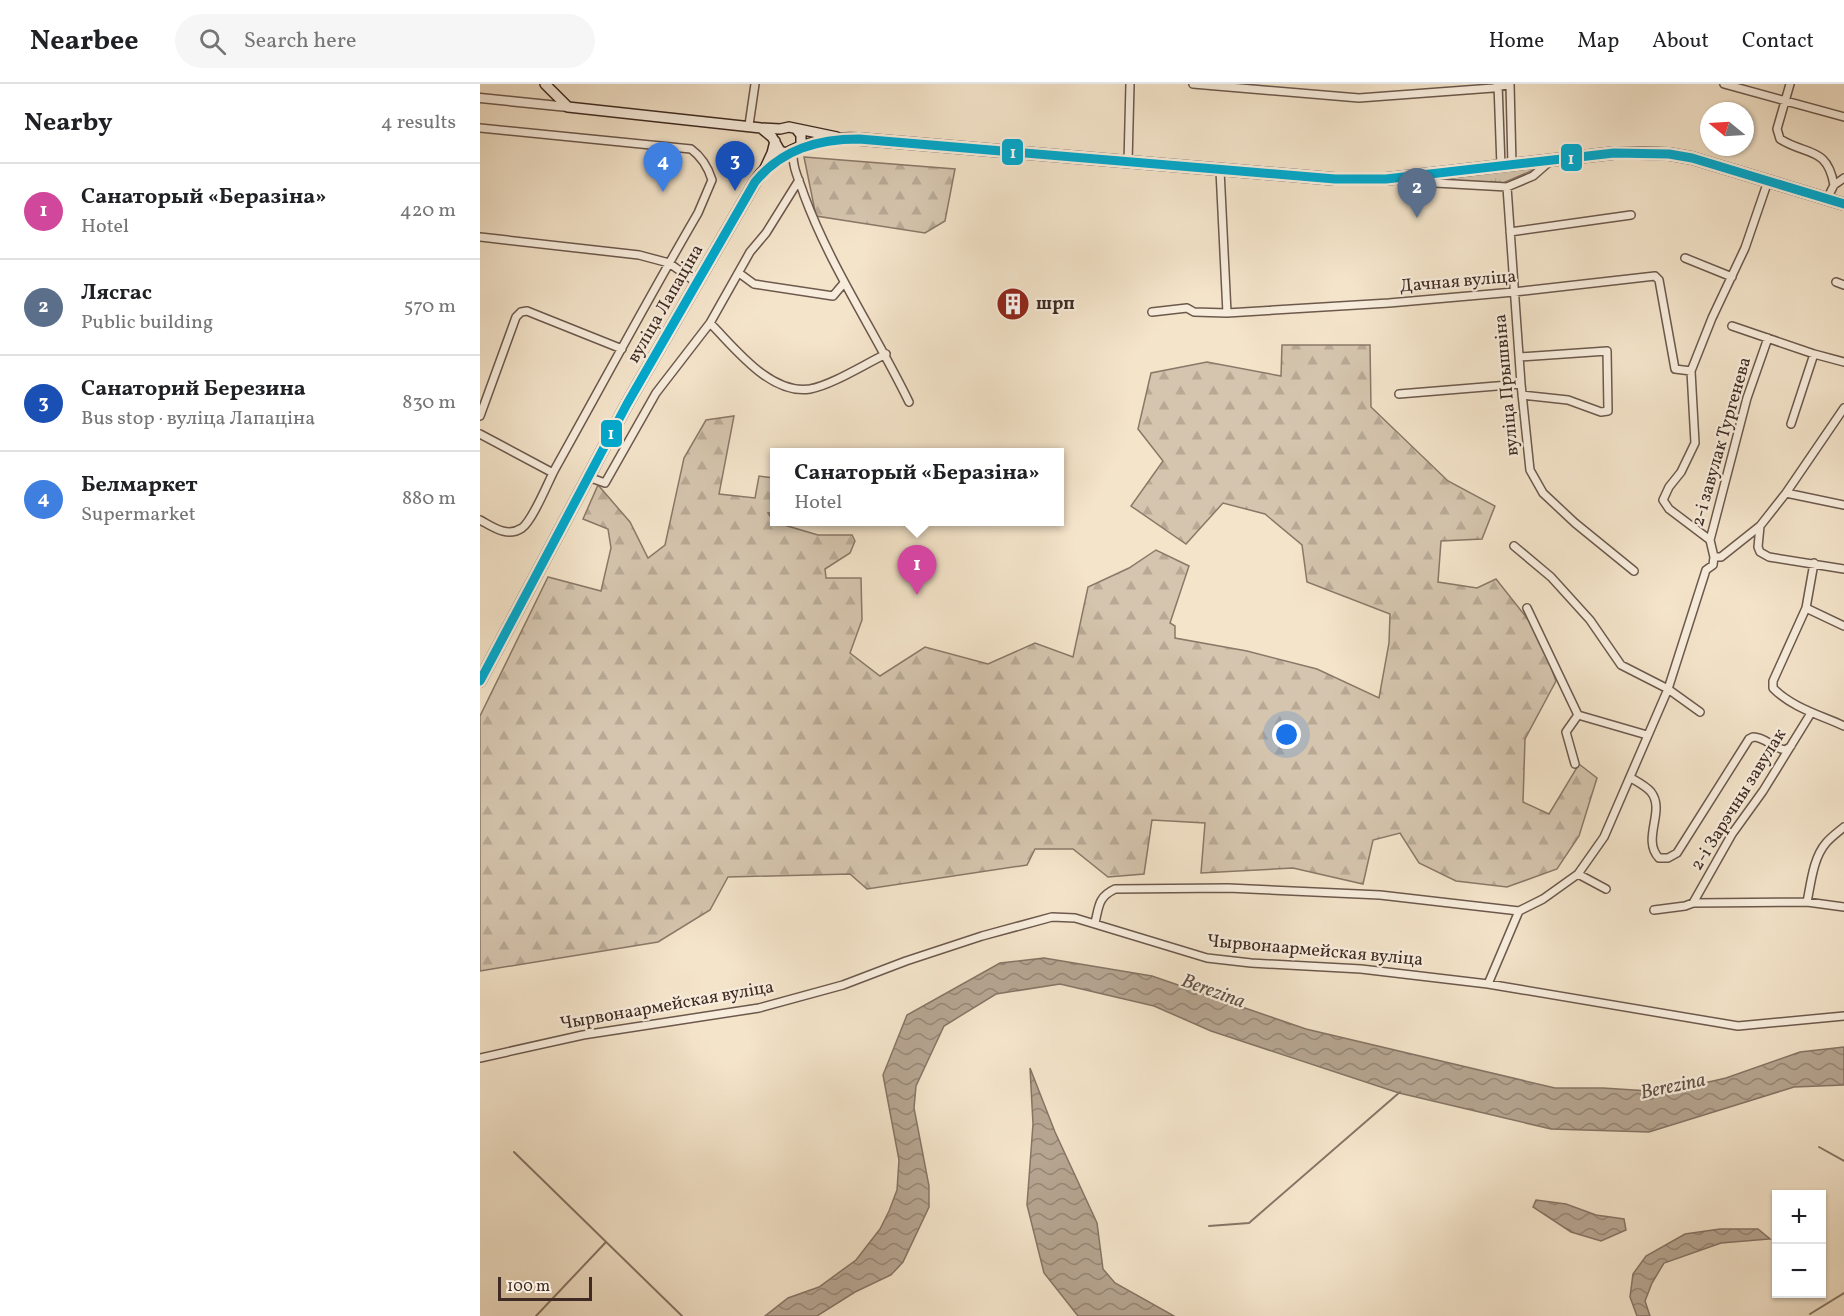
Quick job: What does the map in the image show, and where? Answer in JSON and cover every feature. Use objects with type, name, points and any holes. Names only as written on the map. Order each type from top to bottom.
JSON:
[{"type":"main road","points":[[546,84],[568,107],[780,129]]},
{"type":"main road","name":"вуліца Лапаціна","points":[[480,681],[627,404],[765,168],[780,129],[789,127],[841,138],[1335,179],[1386,179],[1614,153],[1669,154],[1715,164],[1844,204]]},
{"type":"main road","points":[[762,128],[782,153],[799,148],[802,142],[797,130]]},
{"type":"main road","name":"вуліца Лапаціна","points":[[765,168],[808,144],[841,138]]},
{"type":"street","points":[[749,125],[755,84]]},
{"type":"street","points":[[1128,163],[1130,84]]},
{"type":"street","points":[[1193,84],[1359,98],[1510,84],[1512,165]]},
{"type":"street","points":[[1724,84],[1844,117]]},
{"type":"street","points":[[1790,84],[1777,129],[1780,139],[1826,161],[1832,172],[1834,184]]},
{"type":"street","points":[[1495,86],[1501,166]]},
{"type":"street","points":[[480,98],[568,107]]},
{"type":"street","points":[[480,128],[691,149],[698,154],[708,168],[712,180],[698,213],[528,522],[521,528],[502,532],[480,520]]},
{"type":"street","points":[[793,151],[792,165],[813,218],[844,283],[886,354],[909,402]]},
{"type":"street","points":[[1386,179],[1427,184],[1507,187],[1533,176],[1551,160]]},
{"type":"street","points":[[1220,170],[1227,313]]},
{"type":"street","points":[[1827,199],[1834,184],[1844,178]]},
{"type":"street","points":[[588,477],[604,483],[656,393],[710,323],[750,252],[766,233],[799,180]]},
{"type":"street","points":[[1710,540],[1681,520],[1669,509],[1664,500],[1695,442],[1691,371],[1745,248],[1768,181]]},
{"type":"street","name":"вуліца Прышвіна","points":[[1507,187],[1521,384],[1530,470],[1543,493],[1575,523],[1634,571]]},
{"type":"street","points":[[1510,232],[1631,215]]},
{"type":"street","points":[[480,237],[639,255],[669,262],[697,283]]},
{"type":"street","points":[[1685,258],[1732,277]]},
{"type":"street","points":[[739,273],[754,284],[833,296],[844,283]]},
{"type":"street","name":"Дачная вуліца","points":[[1152,312],[1187,308],[1194,312],[1227,313],[1514,292],[1655,276],[1659,280],[1675,369],[1691,371]]},
{"type":"street","points":[[480,416],[516,317],[521,312],[527,311],[622,349]]},
{"type":"street","points":[[710,323],[759,372],[774,383],[795,389],[811,389],[828,383],[886,354]]},
{"type":"street","points":[[1732,326],[1844,362]]},
{"type":"street","name":"2-і завулак Тургенева","points":[[1714,557],[1710,540],[1747,398],[1768,338]]},
{"type":"street","points":[[1520,357],[1607,351],[1608,411],[1601,412],[1568,400],[1522,395]]},
{"type":"street","points":[[1791,423],[1814,354]]},
{"type":"street","points":[[1399,394],[1521,384]]},
{"type":"street","points":[[1095,923],[1100,901],[1105,894],[1115,889],[1228,888],[1380,895],[1519,911],[1543,899],[1578,874],[1604,837],[1668,689],[1706,570],[1713,565],[1714,557],[1721,557],[1760,526],[1786,493],[1844,408]]},
{"type":"street","points":[[480,434],[553,473]]},
{"type":"street","points":[[1786,493],[1844,505]]},
{"type":"street","points":[[1760,526],[1758,547],[1760,552],[1769,557],[1844,569]]},
{"type":"street","points":[[1514,546],[1559,585],[1590,620],[1621,665],[1668,689],[1700,712]]},
{"type":"street","points":[[1814,563],[1806,608],[1773,681],[1773,687],[1779,694],[1811,713],[1844,726]]},
{"type":"street","points":[[1527,608],[1578,715],[1647,735]]},
{"type":"street","points":[[1806,608],[1844,626]]},
{"type":"street","name":"2-і Зарэчны завулак","points":[[1692,903],[1732,834],[1763,791],[1811,713]]},
{"type":"street","points":[[1575,764],[1566,732],[1578,715]]},
{"type":"street","points":[[1631,778],[1646,787],[1655,798],[1655,819],[1651,840],[1653,852],[1659,858],[1668,858],[1677,853],[1749,740],[1753,737],[1761,738],[1779,749],[1786,750],[1791,746]]},
{"type":"street","points":[[1807,902],[1820,850],[1844,827]]},
{"type":"street","points":[[1578,874],[1606,889]]},
{"type":"street","points":[[1654,910],[1692,903],[1807,902],[1844,907]]},
{"type":"street","points":[[1488,984],[1519,911]]},
{"type":"street","name":"Чырвонаармейская вуліца","points":[[480,1058],[583,1035],[759,1008],[843,986],[906,961],[985,935],[1052,917],[1075,918],[1095,923],[1207,958],[1251,963],[1361,969],[1488,984],[1738,1026],[1844,1016]]},
{"type":"green space","points":[[804,157],[955,169],[945,221],[925,233],[816,216]]},
{"type":"green space","points":[[1538,168],[1501,184],[1443,181],[1445,179]]},
{"type":"green space","points":[[1282,345],[1370,345],[1371,407],[1448,481],[1495,506],[1482,539],[1441,541],[1438,582],[1477,588],[1496,579],[1538,632],[1556,681],[1525,739],[1523,802],[1549,814],[1579,764],[1597,778],[1579,836],[1557,869],[1507,887],[1456,881],[1419,863],[1400,833],[1373,840],[1363,884],[1293,868],[1201,873],[1205,823],[1152,820],[1144,874],[1108,877],[1073,849],[1035,849],[1027,865],[867,889],[850,874],[728,877],[710,910],[658,942],[480,971],[480,716],[548,577],[601,591],[611,548],[608,529],[583,519],[598,485],[630,522],[648,558],[665,545],[684,458],[706,420],[734,416],[719,494],[755,498],[759,476],[770,477],[770,513],[768,513],[770,526],[788,526],[818,535],[852,535],[855,541],[850,553],[825,569],[826,578],[861,578],[862,620],[850,653],[880,676],[925,647],[988,664],[1035,643],[1073,657],[1088,587],[1129,568],[1156,550],[1189,566],[1170,623],[1175,626],[1175,638],[1247,651],[1317,669],[1379,698],[1389,643],[1390,614],[1307,582],[1302,545],[1265,514],[1223,503],[1186,544],[1131,506],[1163,461],[1138,429],[1151,373],[1207,362],[1281,376]]},
{"type":"water","points":[[1044,958],[1152,976],[1306,1029],[1555,1088],[1665,1092],[1726,1078],[1800,1052],[1844,1047],[1844,1085],[1794,1087],[1649,1132],[1551,1129],[1399,1093],[1211,1031],[1154,1006],[1060,984],[996,994],[944,1026],[916,1086],[914,1108],[929,1186],[929,1207],[903,1262],[891,1275],[855,1292],[817,1316],[765,1316],[788,1298],[819,1287],[856,1260],[880,1229],[889,1211],[897,1190],[899,1160],[883,1075],[907,1015],[1000,963]]},
{"type":"water","points":[[1030,1068],[1055,1132],[1097,1223],[1103,1269],[1115,1283],[1174,1316],[1078,1316],[1044,1273],[1027,1205],[1033,1124]]},
{"type":"water","points":[[1536,1200],[1566,1204],[1596,1215],[1624,1219],[1626,1230],[1601,1241],[1571,1232],[1533,1207]]},
{"type":"water","points":[[1720,1229],[1758,1229],[1770,1239],[1721,1243],[1664,1263],[1645,1301],[1650,1316],[1637,1316],[1630,1297],[1633,1274],[1646,1256],[1685,1234]]},
{"type":"waterway","points":[[1209,1226],[1249,1223],[1400,1092]]},
{"type":"waterway","points":[[1819,1147],[1844,1161]]},
{"type":"waterway","points":[[514,1152],[682,1316]]},
{"type":"waterway","points":[[536,1316],[606,1242]]},
{"type":"waterway","points":[[1810,1314],[1844,1293]]},
{"type":"transit line","name":"1","points":[[480,681],[627,404],[755,182],[777,161],[802,148],[829,141],[859,139],[1335,179],[1386,179],[1614,153],[1669,154],[1692,158],[1844,204]]},
{"type":"place","name":"Санаторий Березина","points":[[735,191]]},
{"type":"place","name":"Белмаркет","points":[[663,192]]},
{"type":"place","name":"Лясгас","points":[[1417,218]]},
{"type":"place","name":"шрп","points":[[1013,304]]},
{"type":"place","name":"Санаторый «Беразіна»","points":[[917,595]]},
{"type":"water label","name":"Berezina","points":[[1213,992]]},
{"type":"water label","name":"Berezina","points":[[1673,1087]]}]
